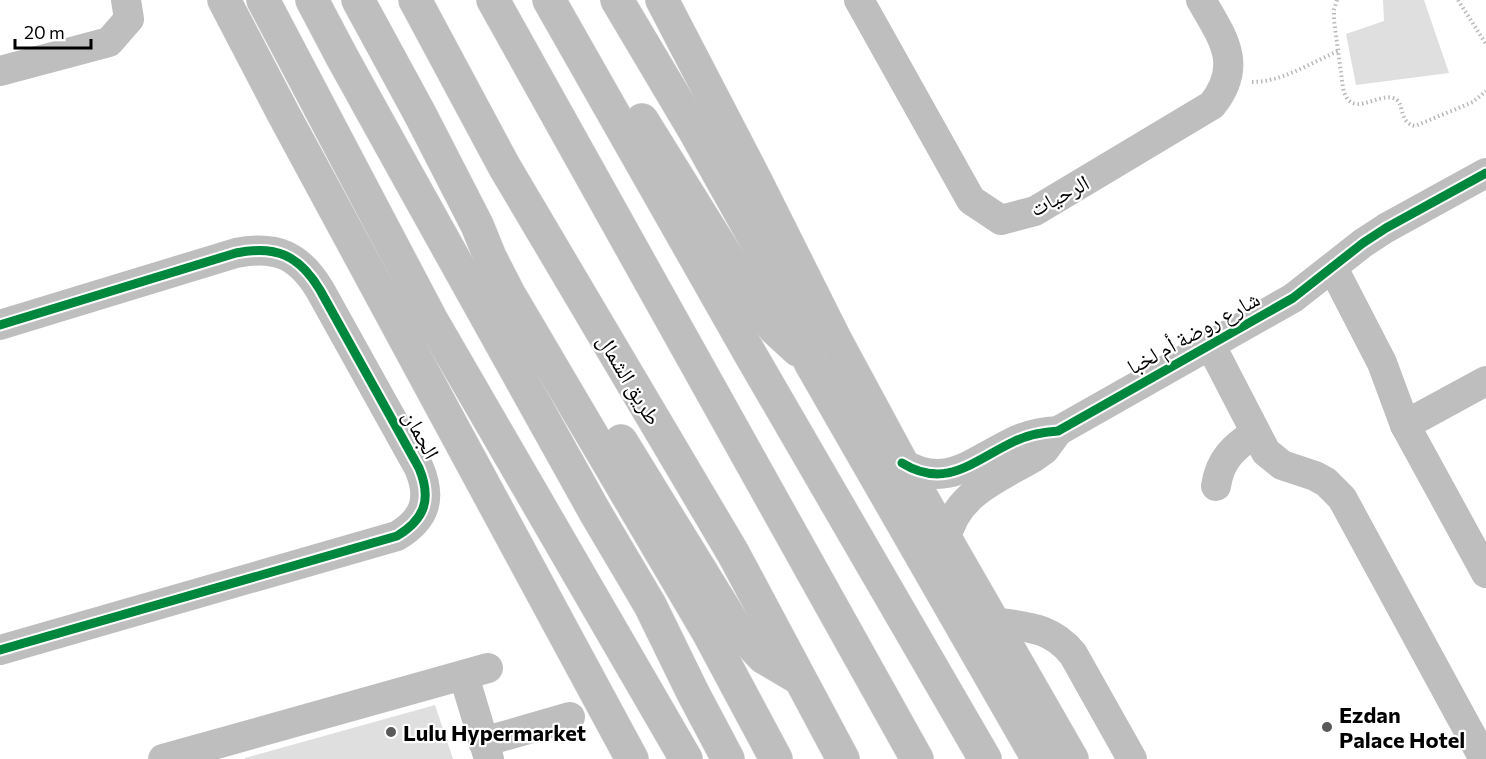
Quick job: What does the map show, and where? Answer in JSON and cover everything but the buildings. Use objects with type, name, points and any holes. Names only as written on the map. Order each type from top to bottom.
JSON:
[{"type":"highway","points":[[224,0],[632,759]]},
{"type":"highway","points":[[263,0],[426,310],[686,759]]},
{"type":"highway","points":[[312,0],[353,78],[650,605],[728,759]]},
{"type":"highway","points":[[358,0],[420,114],[477,225],[490,258],[509,294],[708,632],[776,759]]},
{"type":"highway","name":"طريق الشمال","points":[[415,0],[504,166],[733,553],[843,759]]},
{"type":"highway","points":[[493,0],[917,759]]},
{"type":"highway","points":[[549,0],[749,352],[985,759]]},
{"type":"highway","points":[[556,0],[584,28],[757,305],[774,328],[810,362]]},
{"type":"highway","points":[[617,0],[693,128],[769,264],[810,362],[1038,759]]},
{"type":"highway","points":[[662,0],[834,337],[902,464],[1072,759]]},
{"type":"highway","points":[[477,225],[501,251],[511,266],[686,544],[736,628],[763,657],[798,678]]},
{"type":"highway","points":[[650,605],[693,650],[771,759]]},
{"type":"street","points":[[0,71],[109,42],[129,19],[126,0]]},
{"type":"street","name":"الرحيات","points":[[859,0],[972,200],[1001,220],[1035,211],[1212,105],[1222,93],[1227,80]]},
{"type":"street","points":[[1202,0],[1226,44],[1229,61],[1227,80]]},
{"type":"street","name":"شارع روضة أم لخبا","points":[[902,464],[914,471],[927,474],[954,473],[1013,441],[1035,434],[1058,431],[1293,298],[1363,243],[1486,172]]},
{"type":"street","name":"الجمان","points":[[0,325],[236,253],[256,249],[276,252],[294,260],[309,273],[419,468],[425,483],[426,499],[421,515],[411,528],[397,536],[0,650]]},
{"type":"street","points":[[1325,275],[1369,369],[1401,416],[1486,573]]},
{"type":"street","points":[[1210,344],[1266,452],[1282,465],[1326,482],[1342,498],[1484,759]]},
{"type":"street","points":[[1401,416],[1486,381]]},
{"type":"street","name":"شارع روضة أم لخبا","points":[[946,541],[953,518],[968,499],[1044,450],[1058,431]]},
{"type":"street","points":[[1216,486],[1217,475],[1228,454],[1255,433]]},
{"type":"street","points":[[994,622],[1042,630],[1065,644],[1073,654],[1132,759]]},
{"type":"street","points":[[163,759],[476,672],[486,750],[570,717]]},
{"type":"path","points":[[1337,0],[1334,20],[1343,88],[1347,98],[1356,104],[1395,98],[1399,102],[1404,120],[1409,125],[1421,125],[1473,102],[1486,91]]},
{"type":"path","points":[[1458,0],[1486,44]]},
{"type":"path","points":[[1227,80],[1257,82],[1272,79],[1338,51]]},
{"type":"cycle path","points":[[902,463],[918,471],[932,474],[946,473],[959,470],[1024,437],[1058,431],[1293,298],[1363,243],[1386,228],[1486,173]]},
{"type":"cycle path","points":[[0,325],[236,253],[263,250],[285,255],[304,268],[320,290],[419,468],[425,489],[425,499],[420,515],[414,523],[397,536],[0,650]]},
{"type":"place","name":"Ezdan Palace Hotel","points":[[1327,727]]},
{"type":"place","name":"Lulu Hypermarket","points":[[391,732]]}]
